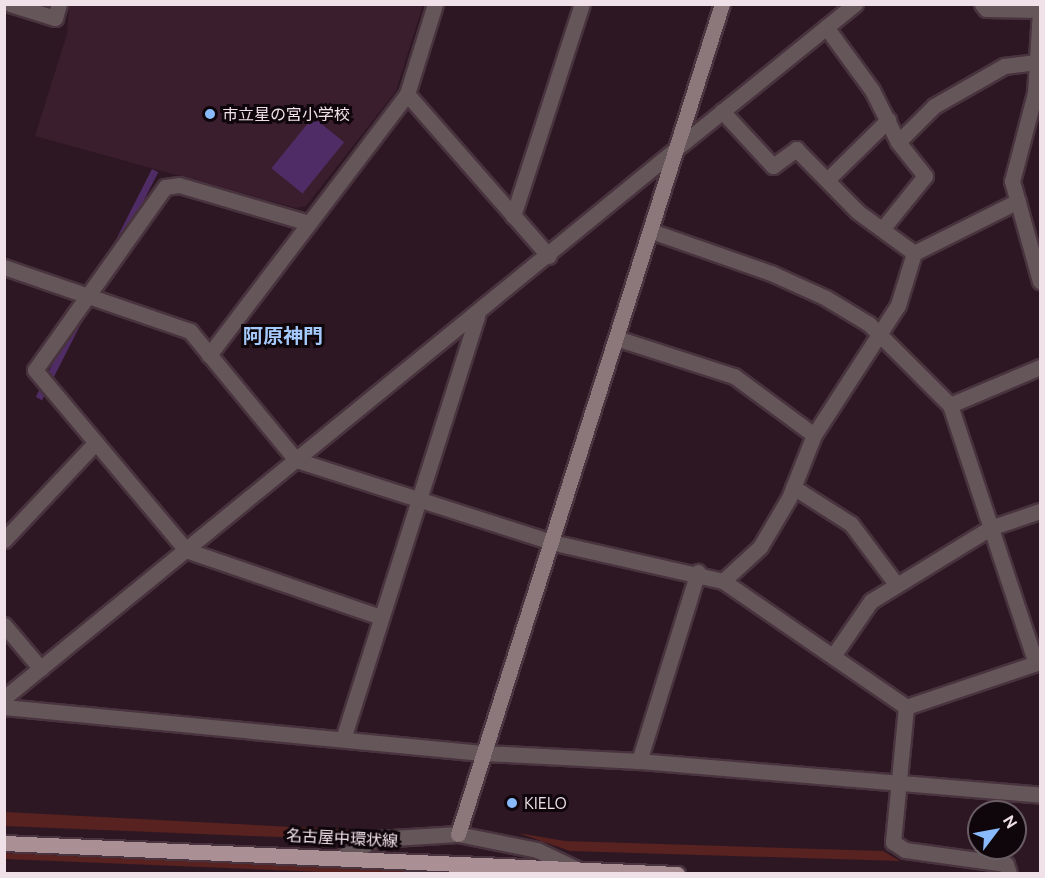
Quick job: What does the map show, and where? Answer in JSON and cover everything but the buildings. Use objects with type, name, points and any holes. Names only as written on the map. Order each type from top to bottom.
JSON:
[{"type":"main road","name":"名古屋中環状線","points":[[4,843],[343,856],[582,871],[677,873]]},
{"type":"street","points":[[10,4],[55,18],[59,4]]},
{"type":"street","points":[[209,355],[407,94],[435,4]]},
{"type":"street","points":[[513,216],[582,4]]},
{"type":"street","points":[[458,834],[722,4]]},
{"type":"street","points":[[4,698],[477,316],[677,148],[855,4]]},
{"type":"street","points":[[982,4],[986,9],[1041,10],[1035,93],[1012,181],[1041,281]]},
{"type":"street","points":[[826,27],[872,90],[898,142],[925,176],[883,228]]},
{"type":"street","points":[[898,142],[934,106],[1004,66],[1037,62]]},
{"type":"street","points":[[407,94],[549,256]]},
{"type":"street","points":[[722,111],[773,166],[796,149],[858,212],[883,228],[914,253]]},
{"type":"street","points":[[827,180],[888,120]]},
{"type":"street","points":[[309,223],[178,184],[165,186],[86,294],[35,370],[186,550],[381,617]]},
{"type":"street","points":[[723,581],[760,547],[793,487],[814,435],[881,336],[898,305],[914,253],[1018,201]]},
{"type":"street","points":[[651,231],[826,298],[881,336],[950,405],[990,528],[1038,662],[906,707]]},
{"type":"street","points":[[4,267],[190,331],[296,460],[551,542],[698,572],[723,581],[906,707]]},
{"type":"street","points":[[343,739],[477,316]]},
{"type":"street","points":[[616,338],[734,376],[814,435]]},
{"type":"street","points":[[950,405],[1041,367]]},
{"type":"street","points":[[4,540],[96,442]]},
{"type":"street","points":[[793,487],[851,524],[896,584]]},
{"type":"street","points":[[833,656],[871,601],[990,528],[1041,511]]},
{"type":"street","points":[[639,761],[698,572]]},
{"type":"street","points":[[4,625],[41,669]]},
{"type":"street","points":[[4,707],[485,753],[639,761],[898,785],[1041,795]]},
{"type":"street","points":[[906,707],[892,842],[905,850],[1006,864],[1009,873]]},
{"type":"street","points":[[343,856],[376,839],[458,834],[537,850],[582,871]]},
{"type":"shaded area","name":"市立星の宮小学校","points":[[69,5],[423,5],[396,91],[306,206],[296,208],[35,136],[67,34]]},
{"type":"shaded area","points":[[313,117],[344,142],[303,193],[271,168]]},
{"type":"shaded area","points":[[152,169],[158,172],[42,400],[36,397]]},
{"type":"shaded area","points":[[5,812],[370,831],[350,840],[5,826]]},
{"type":"shaded area","points":[[518,833],[565,841],[883,851],[900,861],[570,851]]},
{"type":"shaded area","points":[[5,853],[459,873],[346,873],[5,859]]},
{"type":"place","name":"市立星の宮小学校","points":[[210,114]]},
{"type":"place","name":"KIELO","points":[[512,803]]},
{"type":"district","name":"阿原神門","points":[[283,335]]}]
